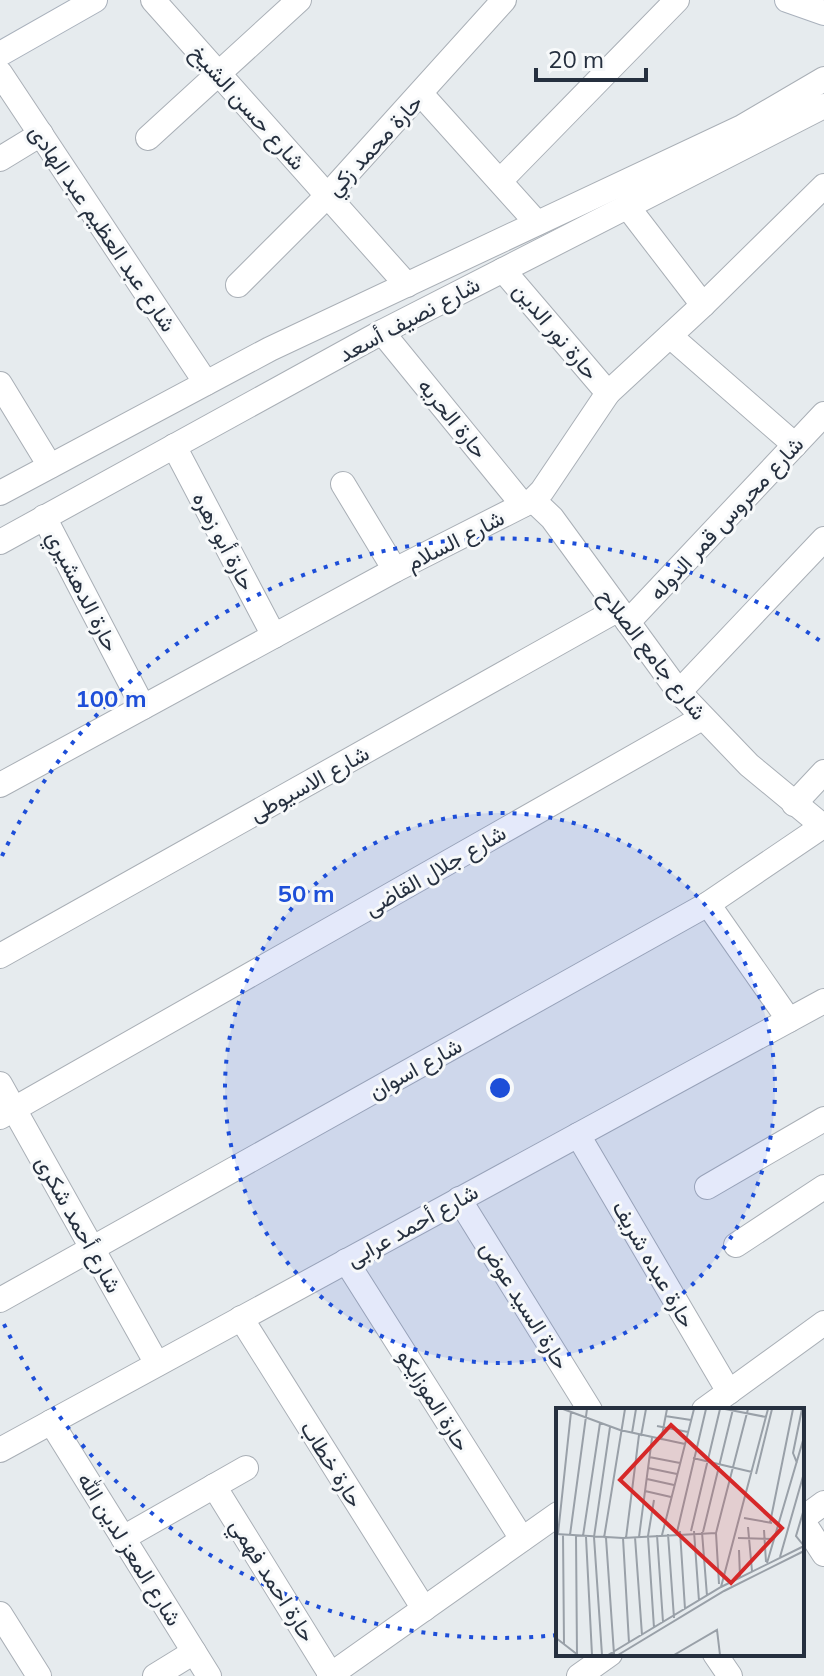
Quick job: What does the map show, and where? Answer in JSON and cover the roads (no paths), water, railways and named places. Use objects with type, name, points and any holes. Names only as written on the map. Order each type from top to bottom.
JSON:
[{"type":"street","points":[[0,54],[95,0]]},
{"type":"street","name":"شارع حسن الشيخ","points":[[153,0],[407,285]]},
{"type":"street","points":[[148,138],[299,0]]},
{"type":"street","name":"حارة محمد زكي","points":[[238,285],[327,196],[504,0]]},
{"type":"street","points":[[500,181],[677,0]]},
{"type":"street","points":[[787,0],[824,13]]},
{"type":"street","name":"شارع عبد العظيم عبد الهادى","points":[[0,73],[206,383]]},
{"type":"street","name":"شارع نصيف أسعد","points":[[0,493],[270,349],[742,127],[824,79]]},
{"type":"street","points":[[421,94],[537,223]]},
{"type":"street","name":"شارع نصيف أسعد","points":[[0,542],[382,332],[824,106]]},
{"type":"street","points":[[0,159],[41,134]]},
{"type":"street","name":"شارع السلام","points":[[2,780],[528,502],[542,491],[608,393],[822,193]]},
{"type":"street","points":[[627,206],[703,305]]},
{"type":"street","name":"حارة نور الدين","points":[[503,270],[608,393]]},
{"type":"street","name":"حارة الحريه","points":[[382,332],[528,502]]},
{"type":"street","points":[[670,336],[795,445]]},
{"type":"street","points":[[0,384],[50,466]]},
{"type":"street","name":"شارع محروس قمر الدوله","points":[[623,616],[824,414]]},
{"type":"street","name":"حارة أبو زهره","points":[[174,446],[274,636]]},
{"type":"street","points":[[343,484],[395,570]]},
{"type":"street","name":"شارع جامع الصلاح","points":[[528,502],[552,518],[679,692],[702,718],[749,765],[824,826]]},
{"type":"street","name":"حارة الدهشيري","points":[[44,517],[143,707]]},
{"type":"street","points":[[679,692],[824,539]]},
{"type":"street","name":"شارع الاسيوطى","points":[[0,956],[623,616]]},
{"type":"street","name":"شارع جلال القاضى","points":[[7,1113],[702,718]]},
{"type":"street","points":[[794,804],[824,772]]},
{"type":"street","name":"شارع اسوان","points":[[0,1300],[708,904],[824,826]]},
{"type":"street","points":[[708,904],[789,1020]]},
{"type":"street","name":"شارع أحمد عرابى","points":[[0,1450],[824,1001]]},
{"type":"street","name":"شارع أحمد شكرى","points":[[0,1084],[7,1113],[92,1248],[157,1364]]},
{"type":"street","points":[[707,1187],[824,1119]]},
{"type":"street","name":"حارة عبده شريف","points":[[578,1135],[729,1392]]},
{"type":"street","points":[[736,1245],[824,1187]]},
{"type":"street","name":"حارة السيد عوض","points":[[459,1199],[589,1408]]},
{"type":"street","name":"حارة الموزايكو","points":[[346,1261],[522,1539]]},
{"type":"street","name":"حارة خطاب","points":[[241,1318],[424,1609]]},
{"type":"street","points":[[707,1408],[824,1323]]},
{"type":"street","name":"شارع المعز لدين الله","points":[[51,1422],[209,1676]]},
{"type":"street","points":[[123,1538],[246,1468]]},
{"type":"street","name":"حارة احمد فهمي","points":[[214,1486],[330,1675]]},
{"type":"street","points":[[804,1518],[824,1503]]},
{"type":"street","points":[[330,1675],[556,1515]]},
{"type":"street","points":[[804,1523],[824,1554]]},
{"type":"street","points":[[0,1614],[39,1676]]},
{"type":"street","points":[[155,1676],[194,1652]]},
{"type":"street","points":[[579,1676],[607,1656]]},
{"type":"street","points":[[716,1656],[730,1676]]}]
